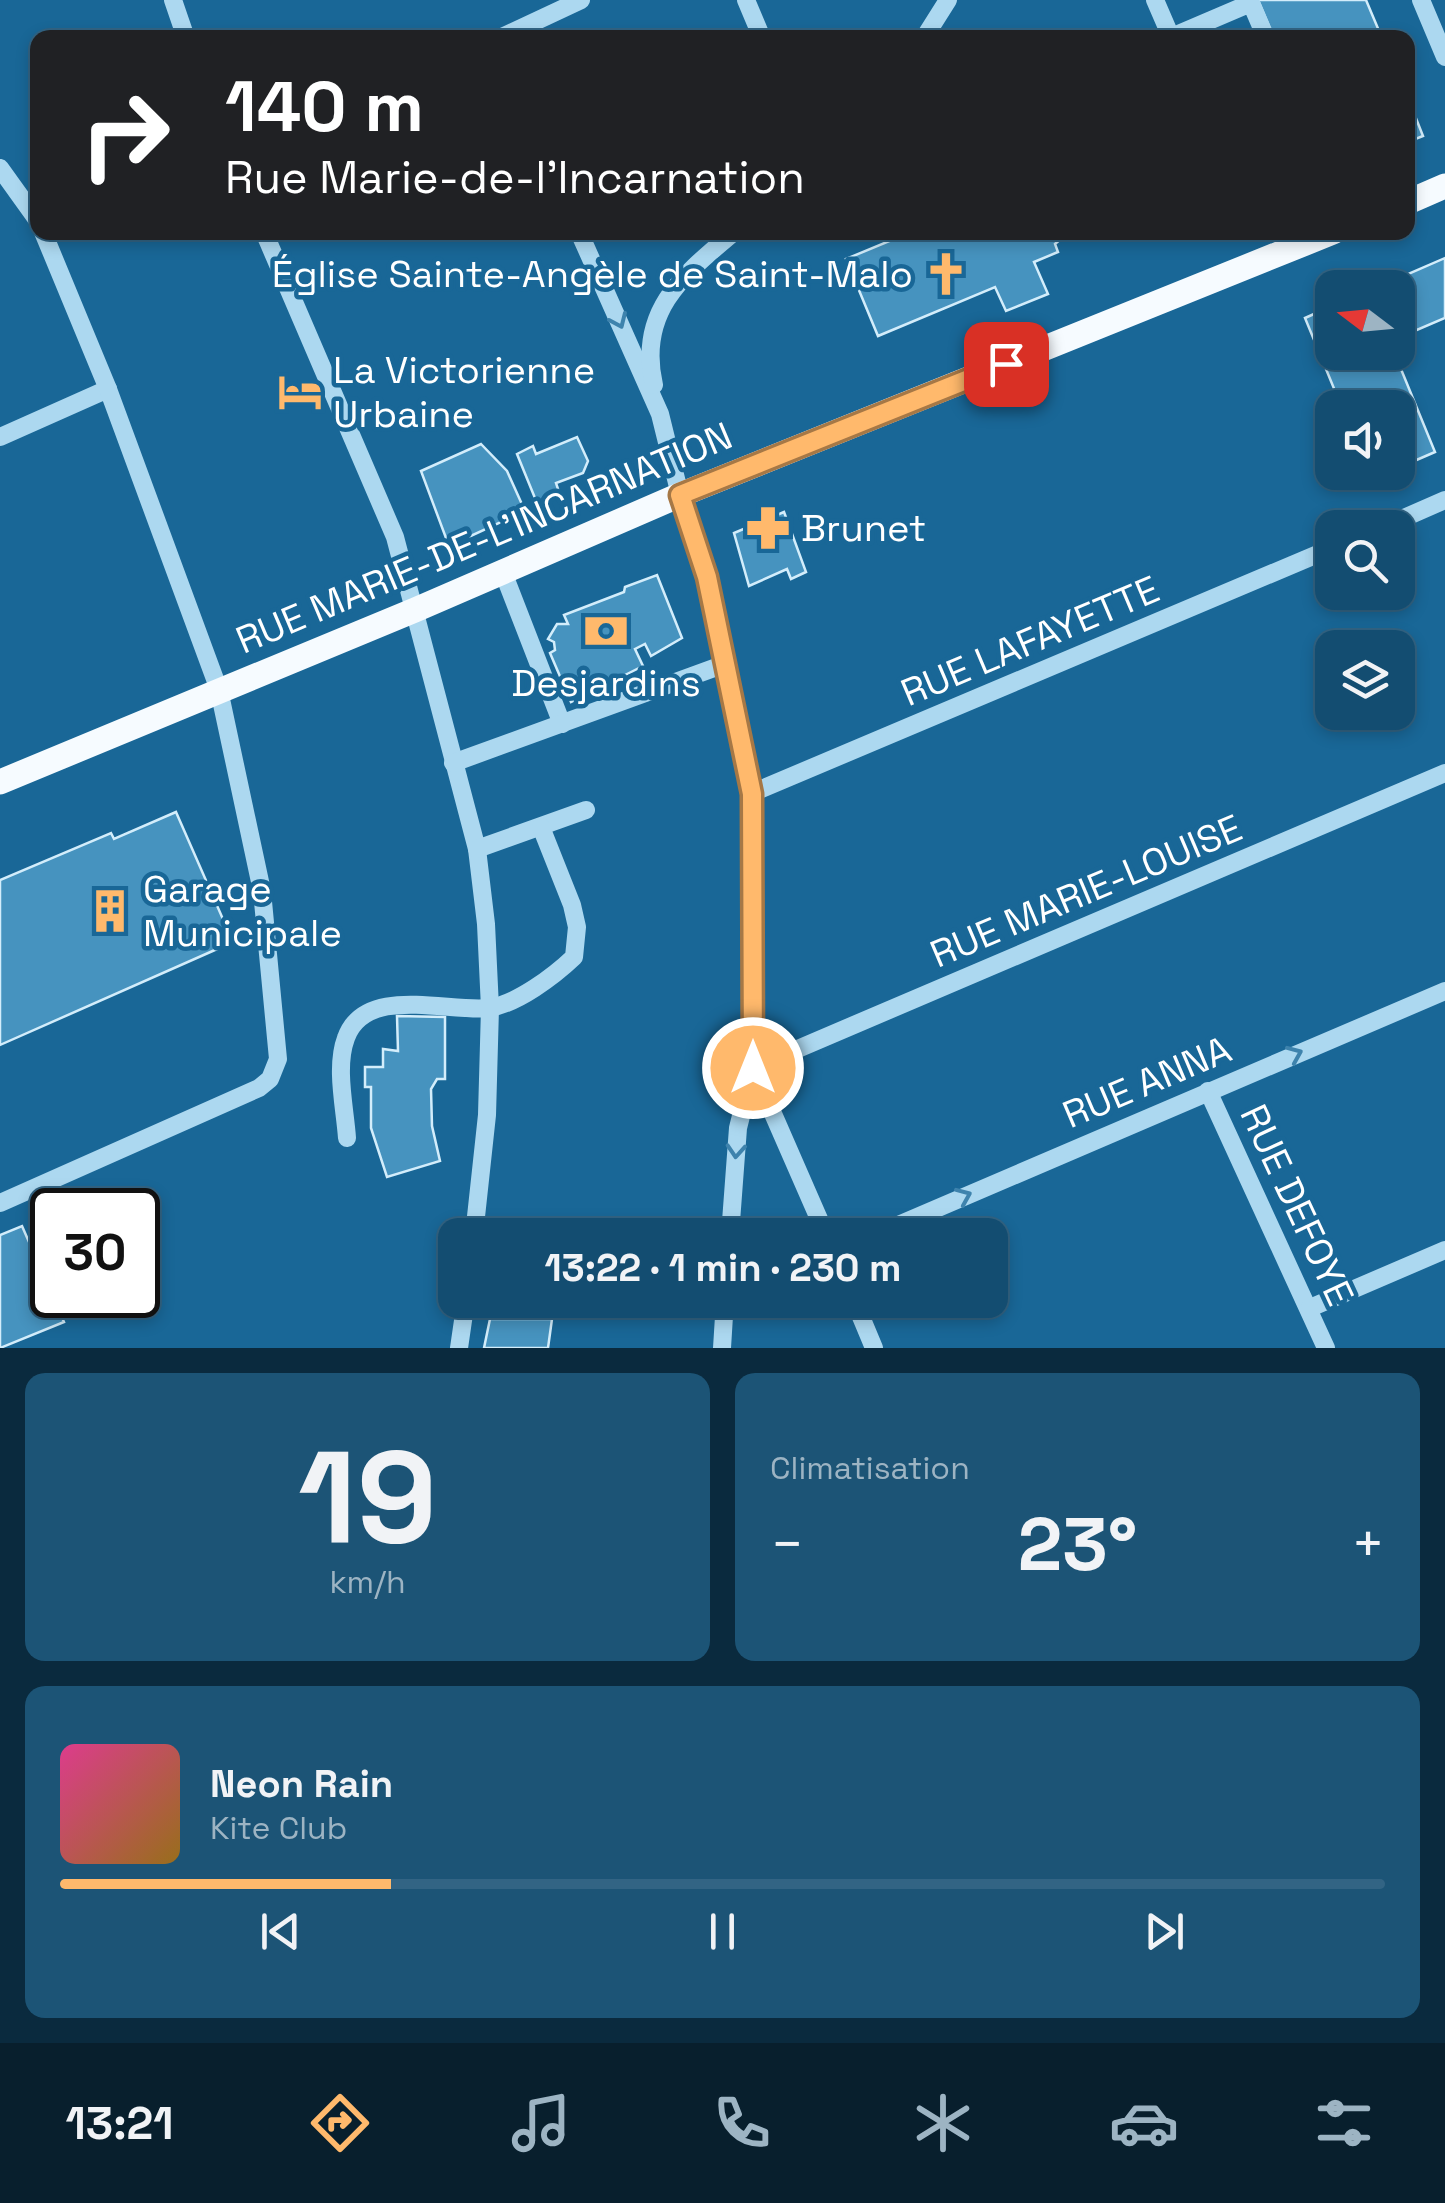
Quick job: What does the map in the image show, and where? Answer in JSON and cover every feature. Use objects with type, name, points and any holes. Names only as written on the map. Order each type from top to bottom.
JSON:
[{"type":"main road","points":[[1415,199],[1445,186]]},
{"type":"main road","name":"RUE MARIE-DE-L'INCARNATION","points":[[0,782],[416,610],[680,495],[1313,240]]},
{"type":"street","points":[[172,0],[183,30]]},
{"type":"street","points":[[510,30],[537,8],[581,0]]},
{"type":"street","points":[[746,0],[759,30]]},
{"type":"street","points":[[929,30],[948,0]]},
{"type":"street","points":[[1155,0],[1167,30]]},
{"type":"street","points":[[1421,0],[1445,57]]},
{"type":"street","points":[[1187,30],[1252,3],[1263,30]]},
{"type":"street","points":[[0,168],[30,210]]},
{"type":"street","points":[[0,1202],[259,1088],[270,1079],[278,1059],[262,891],[219,690],[108,389],[46,240]]},
{"type":"street","points":[[267,240],[395,537],[476,849],[486,924],[490,1008],[486,1115],[476,1218]]},
{"type":"street","points":[[583,240],[660,414]]},
{"type":"street","points":[[725,240],[667,295],[652,331],[650,367],[680,495],[707,577],[752,794],[753,1068],[738,1128],[731,1218]]},
{"type":"street","points":[[0,437],[108,389]]},
{"type":"street","points":[[1415,513],[1445,500]]},
{"type":"street","name":"RUE LAFAYETTE","points":[[752,794],[1315,555]]},
{"type":"street","points":[[503,572],[562,724]]},
{"type":"street","points":[[454,764],[725,664]]},
{"type":"street","name":"RUE MARIE-LOUISE","points":[[753,1068],[1445,773]]},
{"type":"street","points":[[476,849],[586,810]]},
{"type":"street","points":[[347,1138],[343,1050],[352,1025],[396,1005],[490,1008],[546,983],[574,957],[577,927],[572,905],[540,827]]},
{"type":"street","name":"RUE ANNA","points":[[914,1218],[1445,991]]},
{"type":"street","points":[[753,1068],[819,1218]]},
{"type":"street","name":"RUE DEFOYE","points":[[1208,1091],[1326,1348]]},
{"type":"street","points":[[1310,1308],[1445,1250]]},
{"type":"street","points":[[459,1348],[463,1318]]},
{"type":"street","points":[[722,1348],[724,1318]]},
{"type":"street","points":[[860,1318],[870,1346]]},
{"type":"building","points":[[1258,0],[1366,0],[1379,30],[1271,30]]},
{"type":"building","points":[[1415,116],[1423,136],[1415,139]]},
{"type":"building","name":"Église Sainte-Angèle de Saint-Malo","points":[[892,240],[1060,240],[1055,244],[1058,252],[1034,262],[1048,294],[1006,311],[995,287],[878,336],[846,259]]},
{"type":"building","points":[[1445,258],[1445,318],[1415,331],[1415,271]]},
{"type":"building","points":[[1315,314],[1315,342],[1305,318]]},
{"type":"building","points":[[1326,370],[1401,370],[1410,390],[1335,390]]},
{"type":"building","points":[[1415,403],[1435,452],[1415,461]]},
{"type":"building","points":[[577,437],[588,461],[583,473],[556,483],[559,492],[537,503],[517,454],[533,446],[536,454]]},
{"type":"building","points":[[481,444],[507,471],[525,511],[449,546],[421,471]]},
{"type":"building","points":[[784,512],[806,572],[791,579],[787,569],[749,586],[734,533]]},
{"type":"building","points":[[657,575],[682,638],[651,656],[645,644],[635,649],[643,666],[571,702],[550,653],[555,650],[554,642],[548,639],[557,624],[568,624],[564,615]]},
{"type":"building","name":"Garage Municipale","points":[[176,812],[233,942],[0,1045],[0,880],[111,833],[114,839]]},
{"type":"building","points":[[397,1016],[445,1017],[445,1079],[437,1079],[431,1089],[432,1126],[440,1161],[387,1177],[371,1128],[371,1087],[365,1087],[365,1067],[383,1067],[383,1049],[398,1051]]},
{"type":"building","points":[[22,1226],[30,1244],[30,1318],[62,1318],[64,1322],[0,1348],[0,1235]]},
{"type":"building","points":[[490,1319],[552,1319],[548,1348],[484,1348]]},
{"type":"place","name":"Église Sainte-Angèle de Saint-Malo","points":[[946,274]]},
{"type":"place","name":"La Victorienne Urbaine","points":[[300,392]]},
{"type":"place","name":"Brunet","points":[[768,528]]},
{"type":"place","name":"Desjardins","points":[[606,631]]},
{"type":"place","name":"Garage Municipale","points":[[110,911]]},
{"type":"route","points":[[753,1068],[752,794],[707,577],[680,495],[1006,364]]}]
